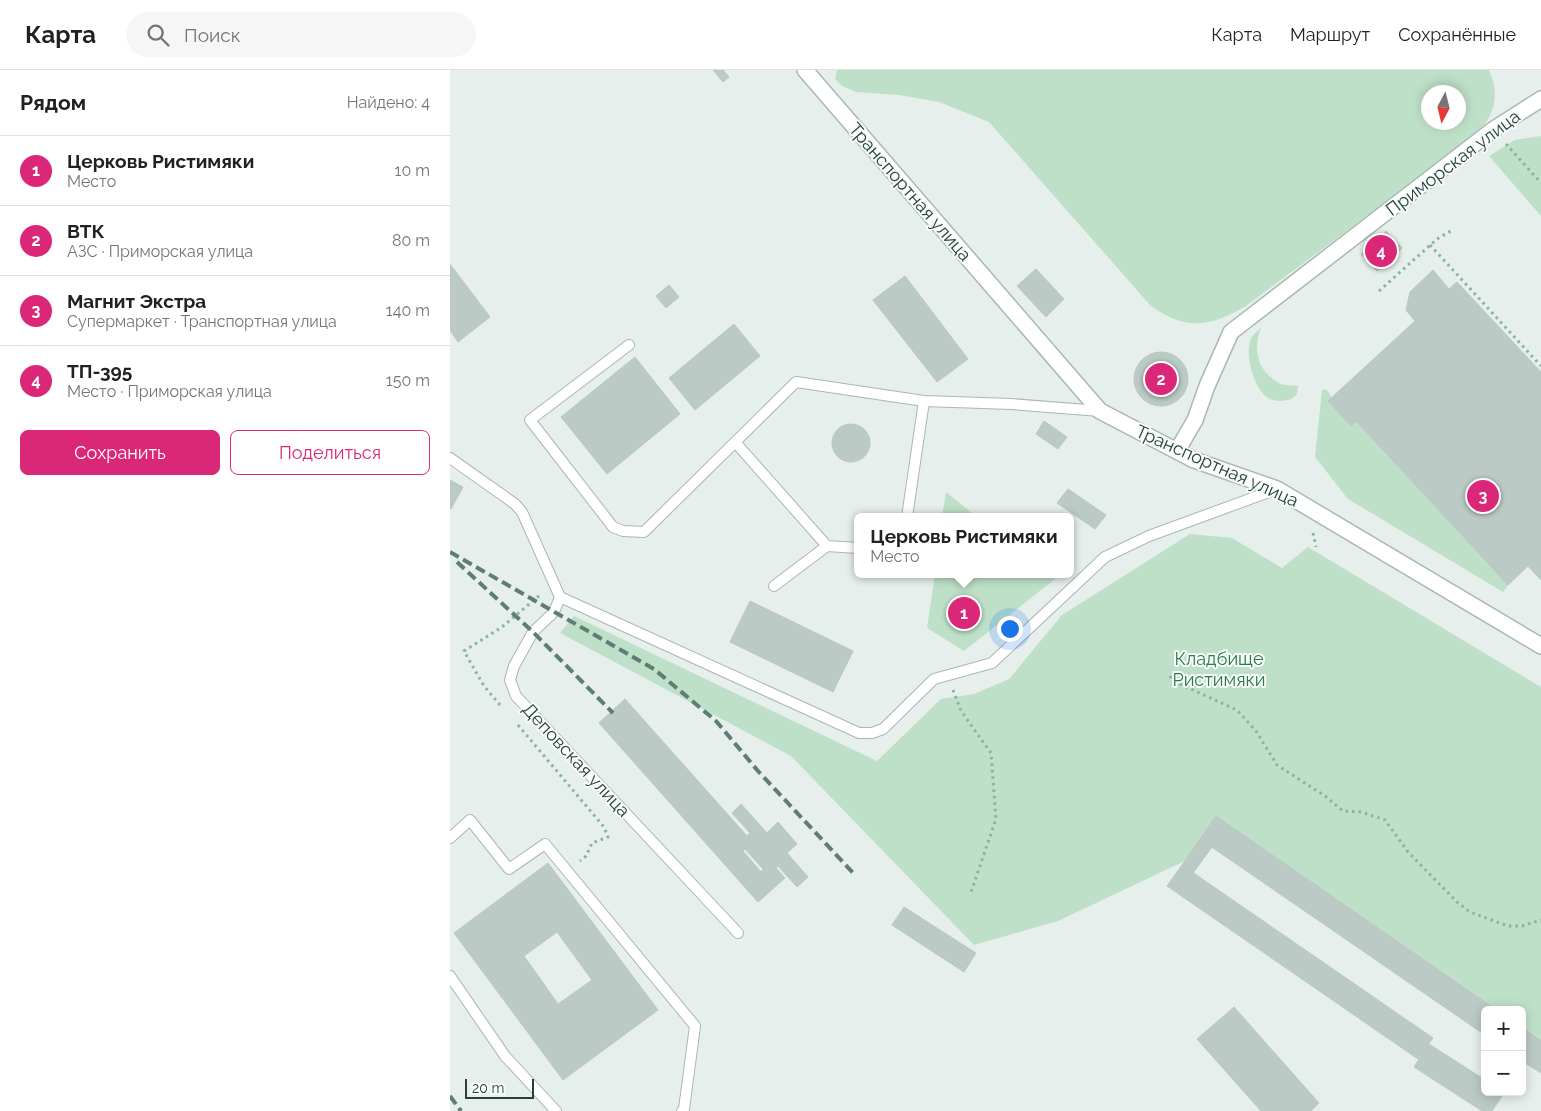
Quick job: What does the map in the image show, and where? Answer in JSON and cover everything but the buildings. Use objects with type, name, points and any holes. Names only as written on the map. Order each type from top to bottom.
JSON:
[{"type":"street","name":"Транспортная улица","points":[[805,70],[1100,411],[1194,460],[1277,489],[1541,646]]},
{"type":"street","name":"Приморская улица","points":[[1177,451],[1195,420],[1207,386],[1231,332],[1494,129],[1541,99]]},
{"type":"lane","points":[[629,345],[530,420],[612,527],[623,531],[644,532],[796,382],[924,402],[1011,404],[1100,411]]},
{"type":"lane","points":[[908,513],[924,402]]},
{"type":"lane","points":[[735,442],[827,546]]},
{"type":"lane","points":[[450,458],[515,504],[522,512],[560,597],[859,733],[872,733],[884,729],[934,679],[992,663],[1105,557],[1158,532],[1277,489]]},
{"type":"lane","points":[[774,586],[827,546],[854,548]]},
{"type":"lane","name":"Деповская улица","points":[[560,597],[554,612],[533,632],[514,666],[510,680],[516,696],[738,933]]},
{"type":"lane","points":[[450,838],[470,820],[509,869],[546,844],[695,1026],[684,1109],[682,1111]]},
{"type":"lane","points":[[450,976],[505,1056],[556,1111]]},
{"type":"path","points":[[1504,142],[1541,183]]},
{"type":"path","points":[[1379,291],[1430,245],[1454,229]]},
{"type":"path","points":[[1430,245],[1541,366]]},
{"type":"path","points":[[948,675],[960,711],[991,753],[996,819],[970,895]]},
{"type":"path","points":[[1170,676],[1173,681],[1237,710],[1256,731],[1277,765],[1343,811],[1361,812],[1385,820],[1408,852],[1457,902],[1470,912],[1508,926],[1522,926],[1541,920]]},
{"type":"green space","points":[[837,70],[1489,70],[1495,95],[1492,111],[1478,133],[1246,306],[1210,322],[1188,323],[1176,320],[1151,306],[989,122],[939,102],[899,95],[856,92],[842,86],[835,79]]},
{"type":"green space","points":[[1541,136],[1541,216],[1489,156],[1515,140]]},
{"type":"green space","points":[[1261,327],[1257,351],[1261,365],[1271,378],[1279,383],[1298,386],[1297,394],[1292,399],[1275,401],[1270,399],[1264,395],[1255,380],[1250,362],[1249,346],[1252,338]]},
{"type":"green space","points":[[1322,390],[1327,390],[1332,398],[1329,402],[1351,426],[1356,421],[1508,585],[1503,592],[1348,499],[1315,457]]},
{"type":"green space","points":[[946,492],[972,513],[943,513]]},
{"type":"green space","name":"Кладбище Ристимяки","points":[[1190,534],[1232,538],[1282,568],[1308,547],[1541,687],[1541,1039],[1526,1029],[1526,1006],[1492,1006],[1216,816],[1187,860],[1058,921],[974,945],[791,756],[560,633],[574,616],[877,761],[941,699],[974,694],[1009,679],[1062,615]]},
{"type":"green space","points":[[934,578],[1055,579],[964,651],[927,628]]},
{"type":"railway","points":[[450,552],[654,669],[716,721],[758,771],[855,875]]},
{"type":"railway","points":[[457,562],[533,632],[613,713]]},
{"type":"railway","points":[[450,1096],[461,1111]]},
{"type":"place","name":"ТП-395","points":[[1381,251]]},
{"type":"place","name":"ВТК","points":[[1161,379]]},
{"type":"place","name":"Магнит Экстра","points":[[1483,496]]},
{"type":"place","name":"Церковь Ристимяки","points":[[964,613]]}]
